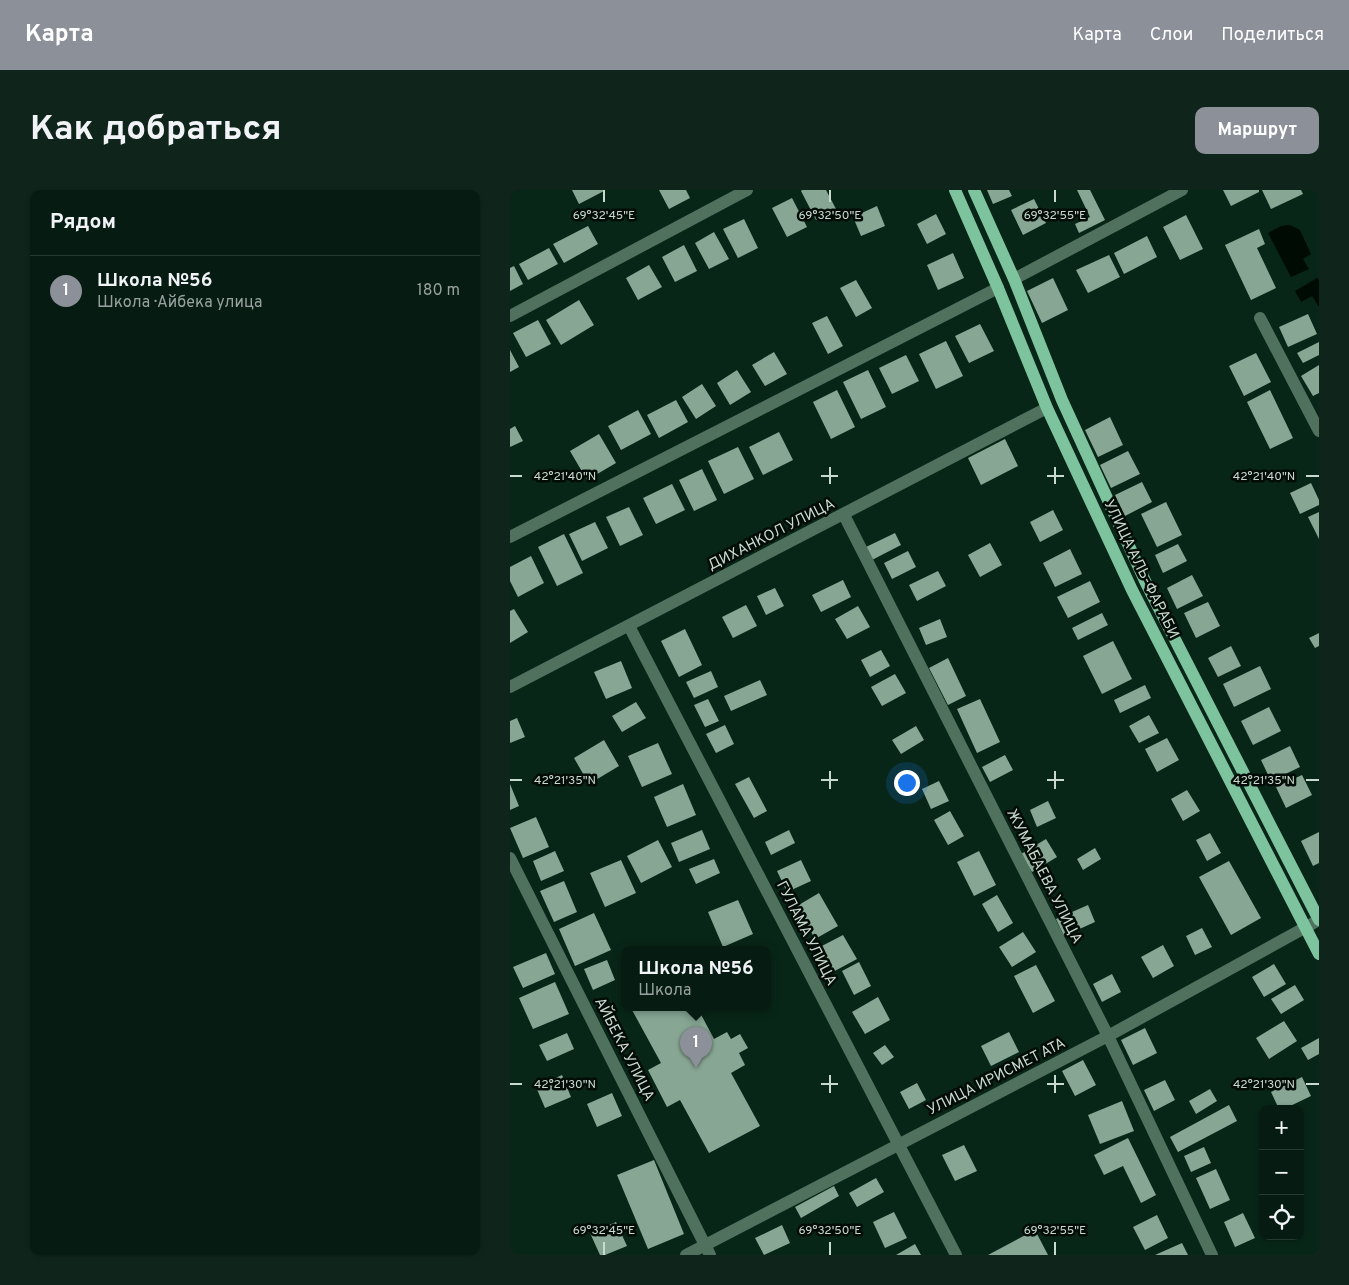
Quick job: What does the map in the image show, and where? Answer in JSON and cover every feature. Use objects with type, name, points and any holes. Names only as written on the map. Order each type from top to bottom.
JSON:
[{"type":"main road","name":"УЛИЦА АЛЬ-ФАРАБИ","points":[[955,190],[998,288],[1047,408],[1132,590],[1319,954]]},
{"type":"main road","name":"УЛИЦА АЛЬ-ФАРАБИ","points":[[974,190],[1014,279],[1062,400],[1146,582],[1319,920]]},
{"type":"street","points":[[510,316],[747,190]]},
{"type":"street","points":[[1014,279],[1182,190]]},
{"type":"street","points":[[510,537],[998,288]]},
{"type":"street","points":[[1260,318],[1319,431]]},
{"type":"street","name":"ДИХАНКОЛ УЛИЦА","points":[[510,687],[1047,408]]},
{"type":"street","name":"ЖУМАБАЕВА УЛИЦА","points":[[844,515],[1108,1036],[1212,1255]]},
{"type":"street","name":"ГУЛАМА УЛИЦА","points":[[629,626],[956,1255]]},
{"type":"street","name":"АЙБЕКА УЛИЦА","points":[[510,858],[708,1250]]},
{"type":"street","name":"УЛИЦА ИРИСМЕТ АТА","points":[[686,1255],[708,1250],[898,1145],[1108,1036],[1319,920]]},
{"type":"shaded area","points":[[1290,225],[1300,230],[1311,254],[1303,259],[1309,269],[1291,277],[1268,233],[1281,226]]},
{"type":"shaded area","points":[[1317,278],[1319,280],[1319,307],[1312,296],[1301,302],[1295,291]]},
{"type":"building","points":[[572,190],[603,190],[604,191],[579,204]]},
{"type":"building","points":[[659,190],[686,190],[690,198],[669,209]]},
{"type":"building","points":[[802,190],[826,190],[836,209],[816,220]]},
{"type":"building","points":[[987,190],[1009,190],[1012,196],[993,204]]},
{"type":"building","points":[[1077,190],[1090,190],[1105,220],[1079,233],[1075,224],[1090,217]]},
{"type":"building","points":[[1223,190],[1259,190],[1259,192],[1231,206]]},
{"type":"building","points":[[1262,190],[1301,190],[1303,194],[1271,209]]},
{"type":"building","points":[[792,198],[807,227],[787,237],[772,208]]},
{"type":"building","points":[[1034,199],[1046,223],[1023,235],[1011,210]]},
{"type":"building","points":[[877,206],[885,226],[861,236],[853,217]]},
{"type":"building","points":[[936,214],[946,234],[927,244],[917,224]]},
{"type":"building","points":[[1186,215],[1203,249],[1180,260],[1163,227]]},
{"type":"building","points":[[744,219],[758,248],[738,258],[723,229]]},
{"type":"building","points":[[588,226],[598,244],[564,263],[553,244]]},
{"type":"building","points":[[1259,229],[1265,244],[1257,248],[1276,288],[1251,300],[1225,245]]},
{"type":"building","points":[[714,232],[729,259],[709,269],[695,243]]},
{"type":"building","points":[[1147,236],[1157,257],[1124,274],[1114,253]]},
{"type":"building","points":[[684,245],[697,271],[675,282],[662,257]]},
{"type":"building","points":[[549,248],[558,264],[528,280],[519,264]]},
{"type":"building","points":[[953,253],[964,278],[938,290],[927,265]]},
{"type":"building","points":[[1109,255],[1120,277],[1088,293],[1076,270]]},
{"type":"building","points":[[649,265],[662,287],[638,300],[626,278]]},
{"type":"building","points":[[514,266],[523,284],[510,291],[510,268]]},
{"type":"building","points":[[1053,278],[1068,310],[1042,323],[1027,291]]},
{"type":"building","points":[[856,280],[872,308],[856,317],[840,288]]},
{"type":"building","points":[[579,300],[594,325],[561,345],[546,320]]},
{"type":"building","points":[[1308,314],[1317,334],[1288,347],[1279,327]]},
{"type":"building","points":[[827,316],[843,346],[828,354],[812,323]]},
{"type":"building","points":[[538,320],[551,344],[526,357],[513,333]]},
{"type":"building","points":[[980,324],[994,351],[969,363],[955,336]]},
{"type":"building","points":[[946,341],[963,376],[936,389],[919,354]]},
{"type":"building","points":[[1319,342],[1319,355],[1303,363],[1297,353]]},
{"type":"building","points":[[510,350],[519,367],[510,372]]},
{"type":"building","points":[[774,352],[787,374],[765,386],[752,365]]},
{"type":"building","points":[[1256,353],[1271,382],[1244,396],[1229,366]]},
{"type":"building","points":[[906,355],[919,381],[892,394],[879,368]]},
{"type":"building","points":[[1319,365],[1319,393],[1313,396],[1301,376]]},
{"type":"building","points":[[737,370],[751,392],[730,405],[717,383]]},
{"type":"building","points":[[868,370],[886,407],[861,419],[843,382]]},
{"type":"building","points":[[702,384],[716,406],[696,419],[682,397]]},
{"type":"building","points":[[837,390],[855,427],[831,439],[813,402]]},
{"type":"building","points":[[1270,390],[1293,438],[1270,449],[1247,402]]},
{"type":"building","points":[[676,400],[688,422],[659,438],[647,415]]},
{"type":"building","points":[[638,410],[651,434],[621,450],[608,426]]},
{"type":"building","points":[[1110,417],[1123,445],[1098,457],[1085,430]]},
{"type":"building","points":[[515,426],[523,441],[510,447],[510,429]]},
{"type":"building","points":[[779,432],[793,460],[763,475],[749,447]]},
{"type":"building","points":[[599,434],[616,463],[587,480],[570,451]]},
{"type":"building","points":[[1005,439],[1018,466],[981,485],[968,458]]},
{"type":"building","points":[[738,447],[754,479],[724,494],[708,461]]},
{"type":"building","points":[[1128,451],[1140,474],[1111,488],[1100,465]]},
{"type":"building","points":[[702,469],[717,500],[694,511],[679,480]]},
{"type":"building","points":[[1142,482],[1152,502],[1125,516],[1115,495]]},
{"type":"building","points":[[1311,483],[1319,500],[1319,505],[1300,514],[1290,493]]},
{"type":"building","points":[[672,484],[685,510],[656,524],[643,498]]},
{"type":"building","points":[[1166,502],[1182,535],[1157,547],[1141,514]]},
{"type":"building","points":[[629,507],[643,535],[620,546],[606,517]]},
{"type":"building","points":[[1053,510],[1063,530],[1040,542],[1030,522]]},
{"type":"building","points":[[1319,512],[1319,539],[1308,517]]},
{"type":"building","points":[[595,522],[608,548],[582,561],[569,534]]},
{"type":"building","points":[[895,533],[901,545],[872,560],[866,547]]},
{"type":"building","points":[[564,534],[583,573],[557,586],[538,547]]},
{"type":"building","points":[[990,543],[1002,565],[980,577],[968,555]]},
{"type":"building","points":[[1178,544],[1187,561],[1163,573],[1155,555]]},
{"type":"building","points":[[1070,549],[1082,574],[1055,587],[1043,563]]},
{"type":"building","points":[[908,551],[916,567],[892,579],[884,563]]},
{"type":"building","points":[[531,556],[544,583],[518,597],[510,581],[510,567]]},
{"type":"building","points":[[938,571],[946,586],[917,601],[909,585]]},
{"type":"building","points":[[1192,575],[1203,596],[1177,609],[1167,588]]},
{"type":"building","points":[[843,580],[851,597],[821,612],[812,595]]},
{"type":"building","points":[[1090,581],[1100,602],[1068,618],[1057,597]]},
{"type":"building","points":[[775,588],[784,606],[766,615],[757,596]]},
{"type":"building","points":[[1208,602],[1220,626],[1196,638],[1184,613]]},
{"type":"building","points":[[746,605],[757,626],[733,638],[722,617]]},
{"type":"building","points":[[858,606],[870,627],[847,639],[835,619]]},
{"type":"building","points":[[514,609],[528,632],[510,643],[510,611]]},
{"type":"building","points":[[1102,613],[1108,625],[1078,640],[1072,628]]},
{"type":"building","points":[[940,619],[947,637],[926,645],[919,628]]},
{"type":"building","points":[[685,629],[702,665],[679,677],[661,641]]},
{"type":"building","points":[[1319,633],[1319,646],[1315,648],[1309,638]]},
{"type":"building","points":[[1113,641],[1132,679],[1102,694],[1083,656]]},
{"type":"building","points":[[1231,646],[1241,666],[1218,677],[1208,658]]},
{"type":"building","points":[[881,650],[890,666],[870,677],[861,660]]},
{"type":"building","points":[[948,658],[966,696],[948,705],[929,668]]},
{"type":"building","points":[[621,661],[632,688],[606,699],[594,672]]},
{"type":"building","points":[[1260,666],[1271,689],[1234,707],[1223,684]]},
{"type":"building","points":[[711,671],[718,687],[694,698],[686,682]]},
{"type":"building","points":[[895,674],[906,693],[882,706],[871,687]]},
{"type":"building","points":[[760,680],[767,695],[731,711],[724,696]]},
{"type":"building","points":[[1145,685],[1151,698],[1120,713],[1114,700]]},
{"type":"building","points":[[708,699],[719,721],[705,727],[694,705]]},
{"type":"building","points":[[980,699],[1000,742],[977,753],[957,709]]},
{"type":"building","points":[[636,702],[646,718],[622,732],[612,716]]},
{"type":"building","points":[[1269,707],[1281,731],[1253,745],[1241,721]]},
{"type":"building","points":[[1149,715],[1159,733],[1139,743],[1129,726]]},
{"type":"building","points":[[517,718],[525,737],[510,743],[510,721]]},
{"type":"building","points":[[725,725],[734,744],[716,753],[706,734]]},
{"type":"building","points":[[916,726],[924,740],[901,754],[892,740]]},
{"type":"building","points":[[1167,738],[1179,760],[1157,772],[1145,749]]},
{"type":"building","points":[[604,740],[619,766],[589,784],[574,758]]},
{"type":"building","points":[[658,743],[672,774],[642,787],[628,756]]},
{"type":"building","points":[[1290,746],[1300,767],[1271,781],[1261,760]]},
{"type":"building","points":[[1005,755],[1013,770],[990,782],[982,767]]},
{"type":"building","points":[[1302,775],[1312,795],[1286,808],[1276,787]]},
{"type":"building","points":[[749,777],[767,811],[754,818],[735,784]]},
{"type":"building","points":[[939,781],[949,801],[931,809],[922,789]]},
{"type":"building","points":[[510,784],[519,806],[510,810]]},
{"type":"building","points":[[683,784],[696,815],[667,827],[654,797]]},
{"type":"building","points":[[1187,790],[1200,811],[1183,821],[1171,799]]},
{"type":"building","points":[[1048,801],[1056,818],[1037,827],[1030,810]]},
{"type":"building","points":[[950,811],[964,836],[948,845],[934,820]]},
{"type":"building","points":[[536,817],[549,847],[523,858],[510,828]]},
{"type":"building","points":[[702,830],[710,849],[679,862],[671,843]]},
{"type":"building","points":[[789,830],[795,843],[771,855],[765,842]]},
{"type":"building","points":[[1319,832],[1319,863],[1313,866],[1301,841]]},
{"type":"building","points":[[1210,833],[1221,853],[1207,861],[1196,840]]},
{"type":"building","points":[[1046,839],[1057,857],[1032,872],[1021,854]]},
{"type":"building","points":[[658,840],[672,867],[641,883],[627,856]]},
{"type":"building","points":[[1095,848],[1101,859],[1083,870],[1077,859]]},
{"type":"building","points":[[555,851],[564,871],[541,881],[533,861]]},
{"type":"building","points":[[979,851],[996,885],[974,896],[957,862]]},
{"type":"building","points":[[714,859],[720,873],[696,884],[689,869]]},
{"type":"building","points":[[621,860],[636,893],[605,907],[590,873]]},
{"type":"building","points":[[801,860],[811,881],[787,892],[777,871]]},
{"type":"building","points":[[1229,861],[1261,918],[1231,935],[1199,877]]},
{"type":"building","points":[[564,881],[577,912],[554,922],[540,891]]},
{"type":"building","points":[[819,893],[838,926],[815,939],[797,906]]},
{"type":"building","points":[[997,895],[1013,923],[998,932],[982,904]]},
{"type":"building","points":[[738,900],[753,934],[723,946],[708,912]]},
{"type":"building","points":[[1088,905],[1095,922],[1064,936],[1056,919]]},
{"type":"building","points":[[594,913],[611,950],[575,966],[559,929]]},
{"type":"building","points":[[1202,928],[1212,947],[1195,955],[1186,936]]},
{"type":"building","points":[[1023,932],[1036,952],[1012,967],[999,947]]},
{"type":"building","points":[[843,935],[857,959],[831,973],[818,948]]},
{"type":"building","points":[[1163,945],[1174,966],[1153,978],[1141,957]]},
{"type":"building","points":[[546,953],[555,974],[523,988],[513,967]]},
{"type":"building","points":[[607,960],[615,980],[593,990],[584,969]]},
{"type":"building","points":[[859,962],[871,986],[854,995],[842,971]]},
{"type":"building","points":[[1274,964],[1286,984],[1264,997],[1252,977]]},
{"type":"building","points":[[1036,965],[1055,1001],[1033,1013],[1014,976]]},
{"type":"building","points":[[1112,974],[1121,992],[1102,1002],[1093,984]]},
{"type":"building","points":[[555,982],[569,1014],[533,1029],[519,998]]},
{"type":"building","points":[[1295,985],[1304,1000],[1281,1014],[1271,999]]},
{"type":"building","points":[[878,997],[890,1020],[865,1034],[852,1012]]},
{"type":"building","points":[[633,1011],[699,1011],[714,1039],[727,1032],[731,1039],[740,1034],[748,1048],[739,1053],[745,1065],[731,1073],[760,1126],[709,1153],[680,1100],[667,1107],[648,1070],[661,1063]]},
{"type":"building","points":[[1284,1021],[1297,1041],[1269,1059],[1256,1038]]},
{"type":"building","points":[[1145,1028],[1157,1053],[1133,1065],[1121,1040]]},
{"type":"building","points":[[1009,1032],[1019,1052],[991,1066],[981,1046]]},
{"type":"building","points":[[567,1033],[574,1049],[547,1061],[539,1045]]},
{"type":"building","points":[[1319,1038],[1319,1054],[1308,1060],[1301,1048]]},
{"type":"building","points":[[885,1045],[894,1057],[882,1065],[873,1053]]},
{"type":"building","points":[[1083,1060],[1096,1085],[1075,1096],[1062,1071]]},
{"type":"building","points":[[562,1075],[571,1097],[545,1108],[536,1087]]},
{"type":"building","points":[[1302,1077],[1311,1096],[1292,1105],[1277,1105],[1271,1092]]},
{"type":"building","points":[[1165,1080],[1175,1100],[1154,1111],[1144,1090]]},
{"type":"building","points":[[917,1083],[926,1100],[909,1109],[900,1092]]},
{"type":"building","points":[[1210,1089],[1217,1101],[1196,1114],[1189,1101]]},
{"type":"building","points":[[612,1093],[622,1116],[597,1127],[587,1104]]},
{"type":"building","points":[[1122,1101],[1134,1131],[1100,1144],[1088,1115]]},
{"type":"building","points":[[1229,1105],[1237,1121],[1178,1152],[1170,1137]]},
{"type":"building","points":[[1128,1138],[1156,1195],[1141,1203],[1123,1166],[1104,1175],[1094,1155]]},
{"type":"building","points":[[964,1145],[977,1171],[955,1181],[942,1155]]},
{"type":"building","points":[[1204,1147],[1211,1163],[1191,1172],[1184,1156]]},
{"type":"building","points":[[654,1160],[684,1234],[648,1249],[617,1175]]},
{"type":"building","points":[[1216,1169],[1230,1200],[1210,1209],[1196,1178]]},
{"type":"building","points":[[876,1178],[884,1192],[857,1207],[849,1193]]},
{"type":"building","points":[[834,1186],[839,1196],[801,1218],[795,1207]]},
{"type":"building","points":[[894,1212],[907,1238],[885,1248],[873,1222]]},
{"type":"building","points":[[1243,1213],[1255,1238],[1235,1247],[1224,1222]]},
{"type":"building","points":[[1157,1215],[1168,1238],[1145,1250],[1133,1227]]},
{"type":"building","points":[[616,1222],[627,1246],[605,1255],[600,1255],[590,1233]]},
{"type":"building","points":[[782,1225],[790,1243],[764,1255],[755,1238]]},
{"type":"building","points":[[1035,1230],[1048,1255],[988,1255]]},
{"type":"building","points":[[1182,1243],[1188,1255],[1155,1255]]},
{"type":"building","points":[[915,1244],[921,1255],[896,1255]]},
{"type":"place","name":"Школа №56","points":[[696,1068]]}]
